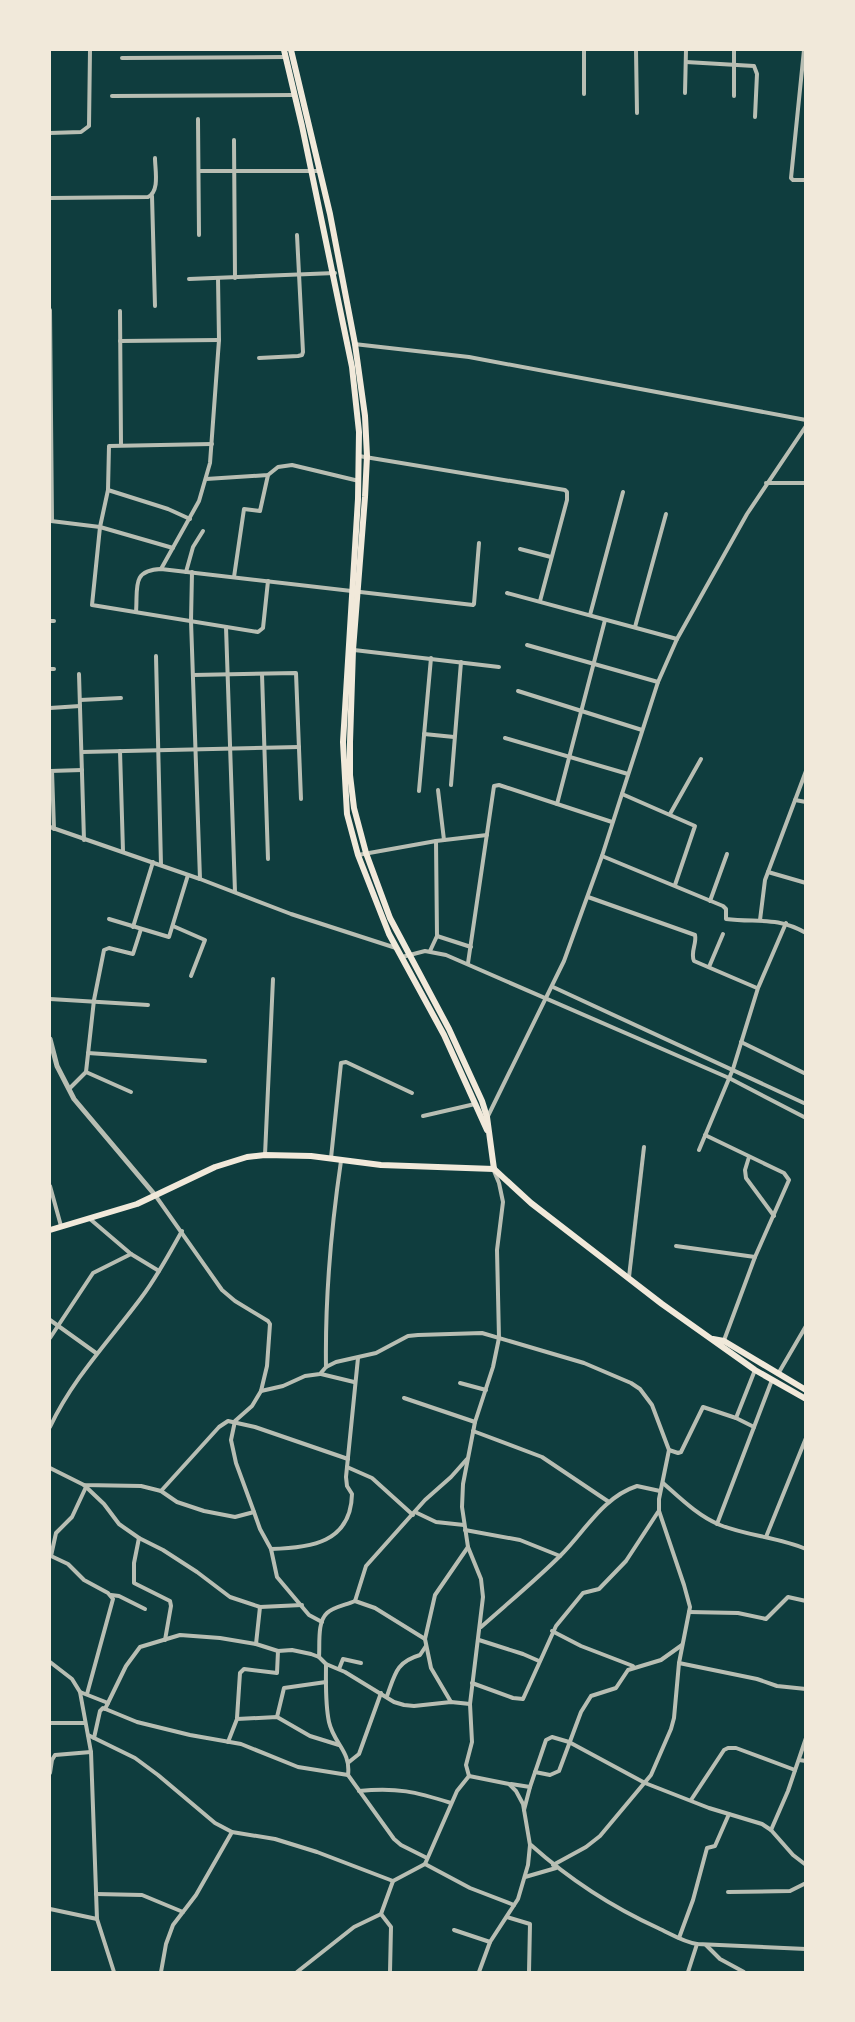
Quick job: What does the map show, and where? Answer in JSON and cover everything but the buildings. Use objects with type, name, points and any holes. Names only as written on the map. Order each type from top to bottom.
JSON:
[{"type":"main road","points":[[291,50],[320,171],[356,392],[363,456],[359,481],[355,592]]},
{"type":"main road","points":[[285,53],[355,344],[365,416],[355,592],[343,742],[347,814],[385,924],[397,948],[405,956]]},
{"type":"main road","points":[[362,854],[405,956],[468,1069],[488,1117],[494,1170]]},
{"type":"main road","points":[[432,1006],[490,1136]]},
{"type":"main road","points":[[50,1230],[137,1204],[215,1167],[247,1157],[265,1155],[381,1165],[494,1170],[531,1203],[629,1279],[713,1339],[806,1399]]},
{"type":"main road","points":[[723,1344],[755,1370],[806,1390]]},
{"type":"street","points":[[50,133],[81,132],[89,126],[90,50]]},
{"type":"street","points":[[584,50],[584,94]]},
{"type":"street","points":[[636,50],[637,113]]},
{"type":"street","points":[[686,50],[686,93]]},
{"type":"street","points":[[734,50],[734,96]]},
{"type":"street","points":[[804,50],[791,178],[806,180]]},
{"type":"street","points":[[122,58],[285,53]]},
{"type":"street","points":[[686,62],[754,66],[756,69],[755,117]]},
{"type":"street","points":[[112,96],[294,95]]},
{"type":"street","points":[[198,118],[199,235]]},
{"type":"street","points":[[234,140],[235,278]]},
{"type":"street","points":[[155,158],[155,191],[152,195],[155,306]]},
{"type":"street","points":[[199,171],[320,171]]},
{"type":"street","points":[[50,198],[148,197],[152,195]]},
{"type":"street","points":[[259,358],[302,355],[304,347],[297,235]]},
{"type":"street","points":[[189,279],[337,273]]},
{"type":"street","points":[[161,569],[190,519],[206,479],[212,444],[219,340],[218,278]]},
{"type":"street","points":[[50,310],[51,521],[100,527],[173,548]]},
{"type":"street","points":[[120,312],[122,446]]},
{"type":"street","points":[[120,341],[219,340]]},
{"type":"street","points":[[347,344],[469,357],[806,420]]},
{"type":"street","points":[[488,1117],[553,987],[588,897],[658,682],[677,639],[708,580],[766,483],[806,426]]},
{"type":"street","points":[[212,444],[109,446],[108,490],[100,527],[92,605],[261,631],[268,581]]},
{"type":"street","points":[[363,456],[565,490],[567,500],[540,601]]},
{"type":"street","points":[[206,479],[268,475],[278,467],[292,465],[359,481]]},
{"type":"street","points":[[234,577],[244,509],[260,511],[268,475]]},
{"type":"street","points":[[766,483],[806,483]]},
{"type":"street","points":[[108,490],[168,509],[190,519]]},
{"type":"street","points":[[590,615],[623,492]]},
{"type":"street","points":[[635,627],[666,513]]},
{"type":"street","points":[[186,572],[193,547],[203,531]]},
{"type":"street","points":[[136,612],[139,575],[144,571],[161,569],[472,605],[474,604],[479,543]]},
{"type":"street","points":[[520,549],[551,557]]},
{"type":"street","points":[[192,572],[191,621],[200,879]]},
{"type":"street","points":[[507,593],[677,639]]},
{"type":"street","points":[[557,804],[605,620]]},
{"type":"street","points":[[226,627],[235,892]]},
{"type":"street","points":[[527,645],[658,682]]},
{"type":"street","points":[[350,650],[499,667]]},
{"type":"street","points":[[156,656],[161,865]]},
{"type":"street","points":[[419,791],[431,658]]},
{"type":"street","points":[[451,785],[461,662]]},
{"type":"street","points":[[79,674],[84,840]]},
{"type":"street","points":[[262,674],[268,859]]},
{"type":"street","points":[[193,675],[296,674],[301,799]]},
{"type":"street","points":[[518,691],[642,730]]},
{"type":"street","points":[[80,700],[121,698]]},
{"type":"street","points":[[50,708],[80,706]]},
{"type":"street","points":[[424,734],[454,737]]},
{"type":"street","points":[[505,738],[628,774]]},
{"type":"street","points":[[82,752],[299,747]]},
{"type":"street","points":[[120,751],[123,851]]},
{"type":"street","points":[[670,814],[701,759]]},
{"type":"street","points":[[82,770],[51,771],[52,828],[123,851],[291,914],[397,948]]},
{"type":"street","points":[[760,920],[762,890],[806,771]]},
{"type":"street","points":[[468,963],[493,789],[496,785],[612,822]]},
{"type":"street","points":[[438,790],[444,840]]},
{"type":"street","points":[[622,795],[693,824],[695,827],[675,885]]},
{"type":"street","points":[[795,800],[806,802]]},
{"type":"street","points":[[362,854],[487,835]]},
{"type":"street","points":[[430,951],[437,936],[436,841]]},
{"type":"street","points":[[710,901],[727,854]]},
{"type":"street","points":[[602,856],[725,907],[726,919],[786,923],[806,933]]},
{"type":"street","points":[[133,927],[153,862]]},
{"type":"street","points":[[768,872],[806,883]]},
{"type":"street","points":[[109,920],[169,937],[188,875]]},
{"type":"street","points":[[588,897],[695,935],[693,958],[758,988]]},
{"type":"street","points":[[699,1150],[729,1078],[758,988],[786,923]]},
{"type":"street","points":[[173,926],[205,940],[191,976]]},
{"type":"street","points":[[68,1090],[86,1072],[94,1000],[104,950],[109,948],[133,954],[141,929]]},
{"type":"street","points":[[709,967],[723,934]]},
{"type":"street","points":[[437,936],[471,947]]},
{"type":"street","points":[[405,956],[430,951],[468,963],[729,1078],[806,1118]]},
{"type":"street","points":[[265,1155],[273,979]]},
{"type":"street","points":[[553,987],[806,1104]]},
{"type":"street","points":[[50,999],[148,1005]]},
{"type":"street","points":[[50,1039],[57,1066],[68,1090],[155,1195],[222,1290],[268,1320],[270,1324],[267,1366],[261,1391],[252,1406],[235,1421],[231,1440],[236,1463],[260,1529],[271,1549],[277,1577],[309,1615],[322,1622]]},
{"type":"street","points":[[741,1042],[806,1074]]},
{"type":"street","points":[[88,1053],[205,1061]]},
{"type":"street","points":[[331,1159],[341,1063],[346,1062],[412,1092]]},
{"type":"street","points":[[86,1072],[131,1092]]},
{"type":"street","points":[[423,1116],[476,1103]]},
{"type":"street","points":[[705,1135],[788,1177],[788,1184],[755,1257],[723,1344]]},
{"type":"street","points":[[629,1279],[645,1147]]},
{"type":"street","points":[[749,1157],[745,1170],[746,1178],[774,1216]]},
{"type":"street","points":[[326,1367],[325,1323],[328,1268],[341,1161]]},
{"type":"street","points":[[469,1776],[466,1765],[472,1742],[470,1704],[483,1597],[481,1579],[468,1547],[463,1484],[475,1422],[493,1367],[499,1338],[497,1250],[503,1202],[494,1170]]},
{"type":"street","points":[[50,1186],[61,1227]]},
{"type":"street","points":[[90,1219],[131,1254],[159,1271]]},
{"type":"street","points":[[50,1427],[62,1402],[96,1353],[141,1298],[182,1231]]},
{"type":"street","points":[[676,1246],[755,1257]]},
{"type":"street","points":[[50,1338],[93,1273],[131,1254]]},
{"type":"street","points":[[50,1320],[96,1353]]},
{"type":"street","points":[[717,1524],[775,1377],[806,1326]]},
{"type":"street","points":[[320,1374],[326,1367],[336,1362],[358,1359],[389,1347],[408,1336],[482,1333],[584,1363],[631,1383],[640,1389],[652,1405],[669,1450],[660,1491],[659,1512],[687,1592],[689,1612],[679,1663],[673,1722],[658,1761],[645,1783],[596,1841],[554,1866],[525,1877]]},
{"type":"street","points":[[271,1549],[315,1545],[348,1520],[352,1494],[346,1483],[358,1359]]},
{"type":"street","points":[[736,1418],[755,1370]]},
{"type":"street","points":[[261,1391],[283,1386],[305,1376],[320,1374],[354,1382]]},
{"type":"street","points":[[460,1383],[486,1390]]},
{"type":"street","points":[[404,1398],[475,1422]]},
{"type":"street","points":[[669,1450],[681,1452],[703,1407],[736,1418],[754,1427]]},
{"type":"street","points":[[161,1491],[219,1427],[228,1421],[235,1421],[348,1460]]},
{"type":"street","points":[[473,1431],[542,1458],[609,1502]]},
{"type":"street","points":[[766,1537],[806,1438]]},
{"type":"street","points":[[354,1601],[366,1566],[392,1534],[467,1459]]},
{"type":"street","points":[[347,1467],[372,1478],[414,1513],[436,1522],[520,1540],[560,1556]]},
{"type":"street","points":[[50,1468],[85,1486],[104,1504],[119,1524],[139,1538],[175,1557],[230,1597],[260,1607],[302,1605]]},
{"type":"street","points":[[663,1483],[717,1524],[806,1549]]},
{"type":"street","points":[[85,1486],[141,1486],[161,1491],[177,1502],[204,1510],[235,1517],[254,1512]]},
{"type":"street","points":[[85,1486],[72,1517],[56,1533],[50,1556],[68,1564],[84,1580],[111,1596],[119,1596],[145,1609]]},
{"type":"street","points":[[481,1627],[560,1556],[609,1502],[637,1486],[660,1491]]},
{"type":"street","points":[[472,1683],[520,1700],[524,1696],[552,1631],[583,1593],[599,1589],[626,1561],[659,1512]]},
{"type":"street","points":[[139,1538],[134,1563],[134,1583],[170,1601],[165,1640]]},
{"type":"street","points":[[451,1702],[431,1668],[425,1639],[435,1596],[468,1547]]},
{"type":"street","points":[[87,1694],[113,1601],[111,1596]]},
{"type":"street","points":[[689,1612],[738,1613],[763,1620],[770,1617],[788,1596],[806,1601]]},
{"type":"street","points":[[319,1657],[322,1622],[327,1612],[354,1601],[375,1608],[425,1639]]},
{"type":"street","points":[[256,1644],[260,1607]]},
{"type":"street","points":[[552,1631],[581,1646],[634,1666]]},
{"type":"street","points":[[94,1738],[100,1711],[105,1709],[126,1666],[140,1647],[180,1635],[220,1638],[256,1644],[278,1651],[292,1650],[319,1657],[326,1664],[404,1706],[451,1702],[470,1704]]},
{"type":"street","points":[[478,1640],[539,1661]]},
{"type":"street","points":[[535,1772],[550,1775],[559,1771],[587,1699],[594,1694],[616,1688],[626,1672],[634,1666],[661,1660],[682,1645]]},
{"type":"street","points":[[387,1696],[397,1671],[407,1659],[420,1655],[426,1646]]},
{"type":"street","points":[[228,1742],[237,1719],[240,1672],[244,1670],[277,1673],[278,1651]]},
{"type":"street","points":[[339,1669],[342,1659],[361,1663]]},
{"type":"street","points":[[50,1662],[72,1679],[80,1692],[91,1752],[97,1919],[114,1972]]},
{"type":"street","points":[[679,1663],[757,1679],[777,1686],[806,1689]]},
{"type":"street","points":[[326,1664],[328,1720],[331,1731],[349,1762],[348,1775],[394,1839],[427,1858]]},
{"type":"street","points":[[277,1717],[284,1688],[326,1682]]},
{"type":"street","points":[[80,1692],[108,1703]]},
{"type":"street","points":[[349,1762],[356,1759],[359,1754],[381,1694]]},
{"type":"street","points":[[105,1709],[137,1722],[241,1743],[298,1767],[348,1775]]},
{"type":"street","points":[[237,1719],[277,1717],[310,1736],[340,1746]]},
{"type":"street","points":[[50,1723],[86,1723]]},
{"type":"street","points":[[88,1735],[135,1758],[215,1824],[232,1832],[275,1839],[317,1852],[393,1881]]},
{"type":"street","points":[[524,1810],[530,1786],[548,1738],[552,1737],[569,1742],[645,1783],[762,1824],[806,1865]]},
{"type":"street","points":[[771,1830],[784,1803],[806,1738]]},
{"type":"street","points":[[691,1800],[724,1750],[728,1748],[736,1748],[795,1770]]},
{"type":"street","points":[[50,1773],[55,1755],[91,1752]]},
{"type":"street","points":[[799,1760],[806,1761]]},
{"type":"street","points":[[469,1776],[530,1786]]},
{"type":"street","points":[[297,1972],[354,1927],[381,1914],[393,1881],[425,1864],[457,1791],[469,1776]]},
{"type":"street","points":[[478,1972],[490,1942],[514,1905],[525,1877],[530,1845],[524,1810],[519,1796],[509,1784]]},
{"type":"street","points":[[358,1791],[386,1788],[414,1791],[451,1803]]},
{"type":"street","points":[[679,1938],[693,1900],[707,1848],[715,1846],[729,1814]]},
{"type":"street","points":[[161,1972],[172,1925],[209,1873],[232,1832]]},
{"type":"street","points":[[530,1845],[554,1866],[631,1916],[679,1938],[706,1945],[806,1949]]},
{"type":"street","points":[[425,1864],[470,1888],[514,1905]]},
{"type":"street","points":[[728,1892],[790,1891],[806,1883]]},
{"type":"street","points":[[96,1894],[142,1895],[183,1912]]},
{"type":"street","points":[[50,1909],[97,1919]]},
{"type":"street","points":[[381,1914],[391,1927],[390,1972]]},
{"type":"street","points":[[507,1917],[530,1924],[529,1972]]},
{"type":"street","points":[[454,1930],[490,1942]]},
{"type":"street","points":[[688,1972],[697,1944]]},
{"type":"street","points":[[706,1945],[720,1959],[744,1972]]}]
